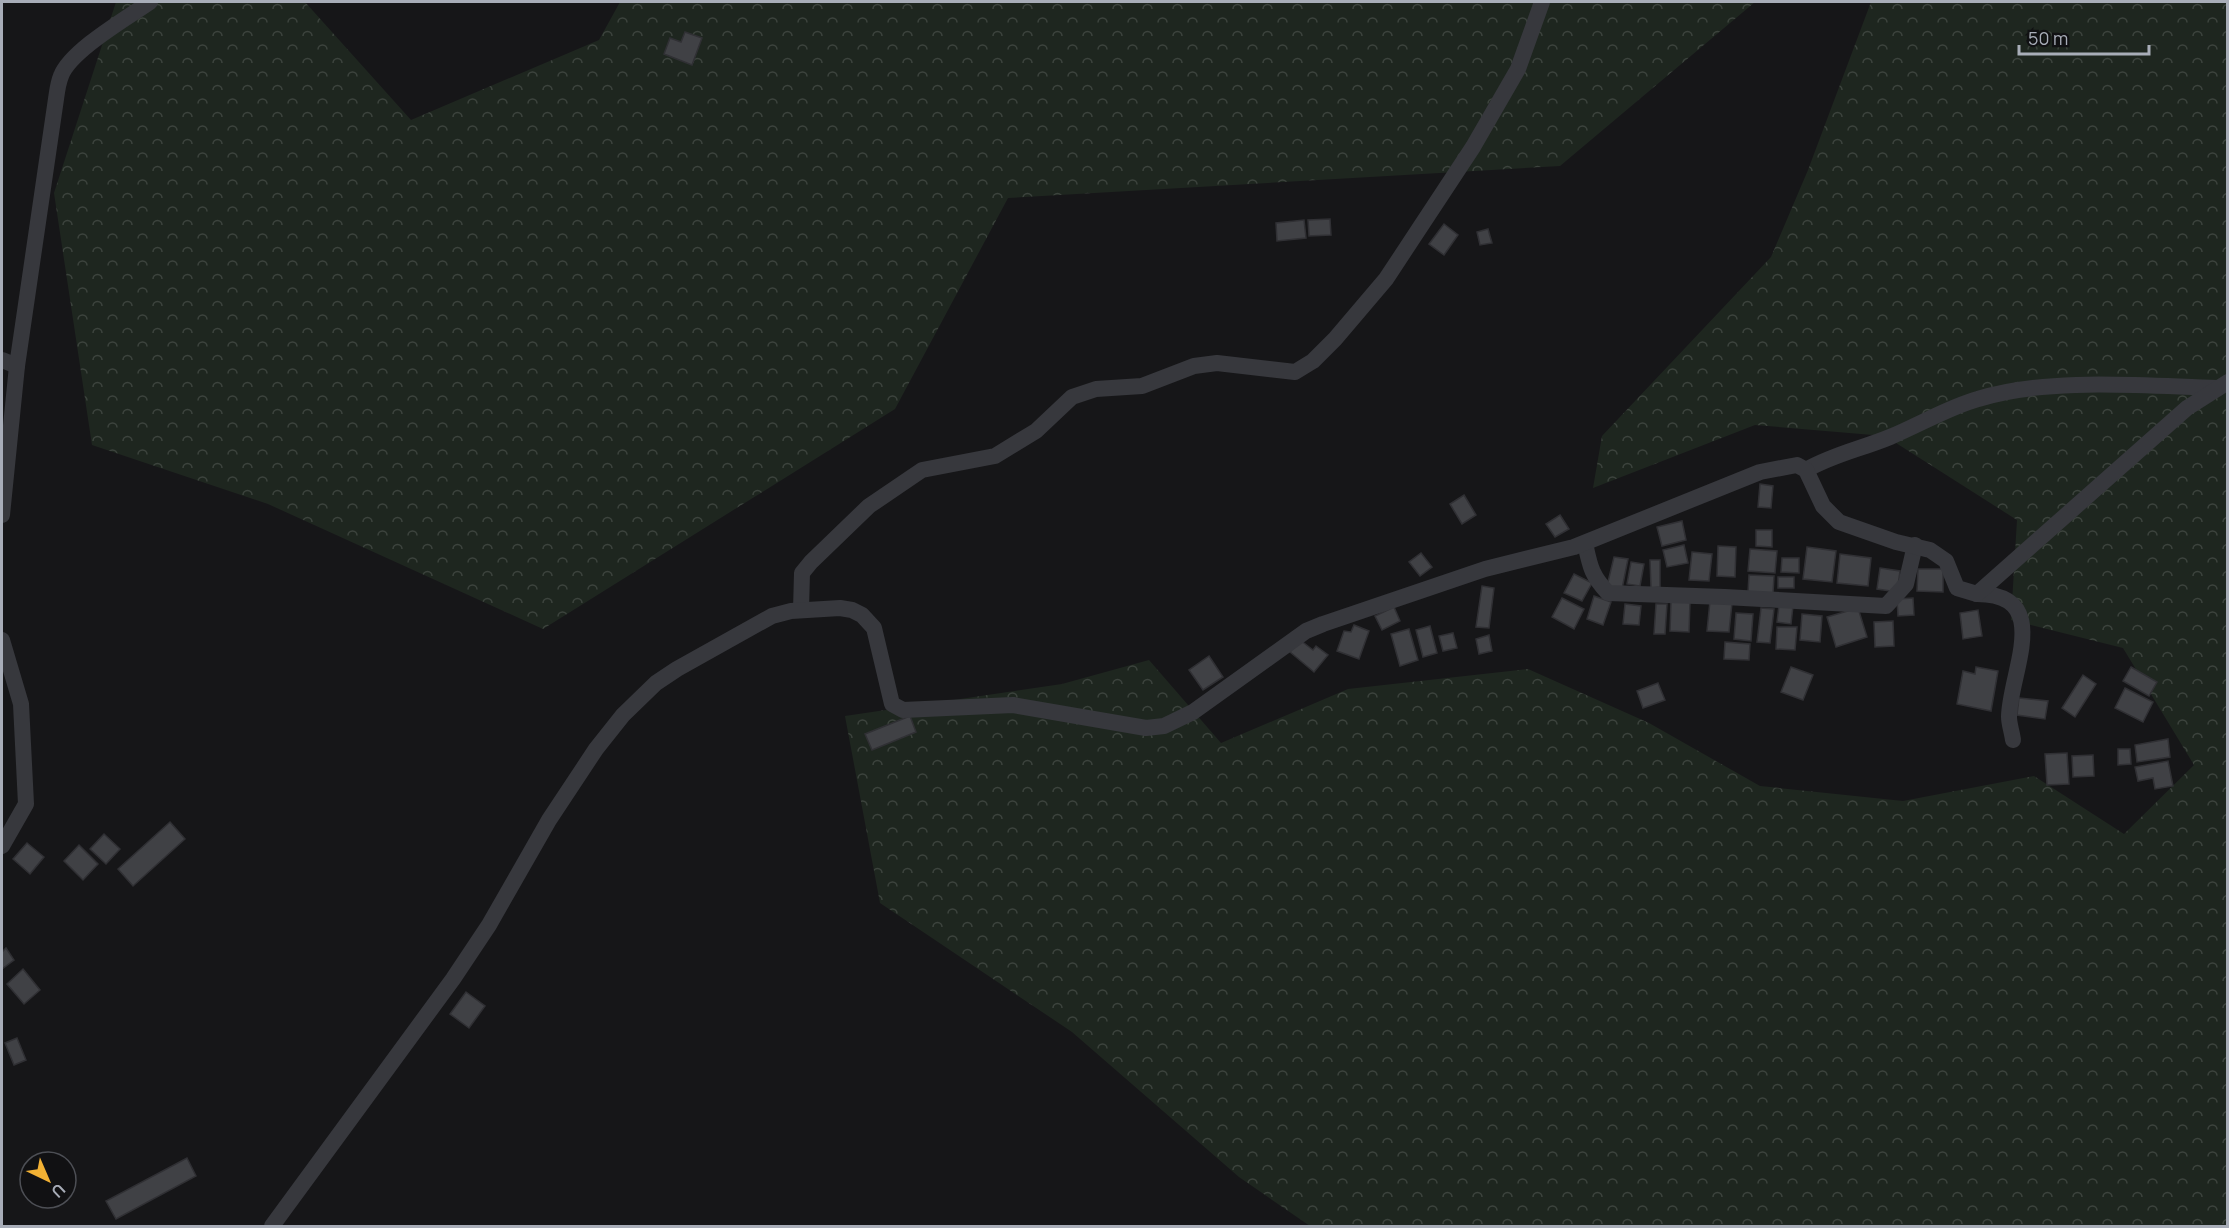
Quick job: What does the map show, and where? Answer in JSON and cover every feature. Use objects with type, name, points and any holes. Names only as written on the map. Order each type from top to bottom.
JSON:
[{"type":"street","points":[[2,515],[9,363],[61,75],[82,50],[150,2]]},
{"type":"street","points":[[801,610],[802,573],[870,506],[922,470],[994,456],[1036,431],[1072,397],[1096,389],[1143,386],[1194,366],[1217,363],[1294,372],[1313,361],[1335,339],[1386,279],[1473,147],[1518,69],[1542,2]]},
{"type":"street","points":[[1806,470],[1828,457],[1888,438],[1977,399],[2011,392],[2034,388],[2223,385]]},
{"type":"street","points":[[1977,594],[2187,408],[2223,385]]},
{"type":"street","points":[[272,1227],[465,961],[489,925],[549,820],[611,729],[656,683],[772,616],[801,610],[840,608],[852,610],[870,622],[877,637],[892,704],[903,710],[1013,705],[1146,728],[1164,726],[1193,712],[1306,631],[1485,569],[1585,543],[1760,472],[1797,465],[1806,470],[1812,478],[1823,506],[1839,522],[1896,542],[1930,550],[1946,561],[1957,588],[1977,594],[1996,595],[2008,599],[2015,606],[2021,619],[2023,639],[2009,717],[2013,740]]},
{"type":"street","points":[[1585,543],[1591,572],[1608,593],[1886,606],[1906,584],[1915,545]]},
{"type":"street","points":[[2,640],[21,704],[26,804],[2,846]]},
{"type":"green space","points":[[116,2],[305,2],[411,120],[599,40],[620,2],[1755,2],[1560,166],[1008,198],[895,409],[543,629],[268,504],[92,445],[54,193]]},
{"type":"green space","points":[[1871,2],[2227,2],[2227,1226],[1310,1226],[1239,1177],[1072,1032],[880,903],[845,716],[1062,684],[1149,660],[1221,743],[1348,689],[1528,669],[1649,723],[1760,786],[1903,801],[2034,776],[2124,834],[2194,765],[2123,648],[2011,620],[2017,520],[1885,436],[1755,425],[1593,488],[1602,436],[1771,257],[1808,170]]},
{"type":"building","points":[[685,32],[702,38],[692,65],[664,54],[670,38],[681,42]]},
{"type":"building","points":[[1330,219],[1331,235],[1309,236],[1308,220]]},
{"type":"building","points":[[1304,220],[1306,238],[1277,241],[1276,223]]},
{"type":"building","points":[[1444,224],[1458,235],[1444,255],[1429,244]]},
{"type":"building","points":[[1488,229],[1492,243],[1480,245],[1477,232]]},
{"type":"building","points":[[1760,484],[1773,486],[1771,508],[1758,507]]},
{"type":"building","points":[[1464,495],[1476,515],[1462,524],[1450,504]]},
{"type":"building","points":[[1560,515],[1569,529],[1555,537],[1546,524]]},
{"type":"building","points":[[1682,521],[1686,540],[1662,546],[1657,527]]},
{"type":"building","points":[[1756,530],[1772,530],[1772,547],[1756,546]]},
{"type":"building","points":[[1684,545],[1688,563],[1667,567],[1663,550]]},
{"type":"building","points":[[1718,546],[1736,547],[1735,577],[1717,576]]},
{"type":"building","points":[[1807,547],[1836,551],[1832,582],[1803,579]]},
{"type":"building","points":[[1750,549],[1777,551],[1775,573],[1748,571]]},
{"type":"building","points":[[1692,552],[1712,554],[1709,581],[1689,580]]},
{"type":"building","points":[[1421,553],[1432,567],[1420,576],[1409,562]]},
{"type":"building","points":[[1840,554],[1871,558],[1868,586],[1837,583]]},
{"type":"building","points":[[1614,557],[1628,559],[1622,589],[1607,586]]},
{"type":"building","points":[[1782,558],[1799,558],[1799,573],[1781,572]]},
{"type":"building","points":[[1650,560],[1660,560],[1660,587],[1651,588]]},
{"type":"building","points":[[1631,562],[1644,564],[1640,586],[1627,584]]},
{"type":"building","points":[[1880,568],[1900,571],[1897,592],[1877,589]]},
{"type":"building","points":[[1918,569],[1943,569],[1943,592],[1917,591]]},
{"type":"building","points":[[1574,574],[1592,583],[1582,601],[1564,593]]},
{"type":"building","points":[[1749,575],[1774,576],[1773,593],[1748,592]]},
{"type":"building","points":[[1778,577],[1794,577],[1794,588],[1778,588]]},
{"type":"building","points":[[1482,586],[1494,588],[1489,628],[1476,627]]},
{"type":"building","points":[[1594,596],[1611,602],[1603,625],[1587,619]]},
{"type":"building","points":[[1562,598],[1584,609],[1574,629],[1552,617]]},
{"type":"building","points":[[1913,598],[1914,615],[1898,616],[1897,599]]},
{"type":"building","points":[[1671,601],[1690,602],[1689,632],[1670,631]]},
{"type":"building","points":[[1710,601],[1732,603],[1729,632],[1707,631]]},
{"type":"building","points":[[1625,604],[1641,606],[1639,625],[1623,624]]},
{"type":"building","points":[[1656,604],[1667,604],[1665,634],[1654,634]]},
{"type":"building","points":[[1779,605],[1793,606],[1791,624],[1777,622]]},
{"type":"building","points":[[1394,607],[1400,621],[1382,630],[1375,616]]},
{"type":"building","points":[[1761,608],[1774,609],[1770,643],[1757,642]]},
{"type":"building","points":[[1858,608],[1867,637],[1836,647],[1827,617]]},
{"type":"building","points":[[1978,610],[1982,636],[1963,639],[1960,613]]},
{"type":"building","points":[[1736,613],[1753,614],[1751,641],[1734,639]]},
{"type":"building","points":[[1802,614],[1822,616],[1820,642],[1800,640]]},
{"type":"building","points":[[1893,621],[1894,646],[1875,647],[1874,622]]},
{"type":"building","points":[[1354,625],[1369,631],[1359,659],[1337,651],[1344,631],[1351,632]]},
{"type":"building","points":[[1430,626],[1437,653],[1423,657],[1416,630]]},
{"type":"building","points":[[1777,627],[1797,627],[1795,650],[1776,649]]},
{"type":"building","points":[[1409,629],[1418,660],[1400,666],[1391,634]]},
{"type":"building","points":[[1453,633],[1457,648],[1443,651],[1439,636]]},
{"type":"building","points":[[1489,635],[1492,651],[1479,654],[1476,639]]},
{"type":"building","points":[[1300,640],[1313,650],[1316,646],[1328,655],[1314,672],[1290,652]]},
{"type":"building","points":[[1725,642],[1750,644],[1749,660],[1724,659]]},
{"type":"building","points":[[1209,656],[1223,677],[1203,690],[1189,670]]},
{"type":"building","points":[[1791,667],[1813,675],[1803,700],[1781,692]]},
{"type":"building","points":[[1976,667],[1998,671],[1991,711],[1957,704],[1963,671],[1975,674]]},
{"type":"building","points":[[2131,667],[2157,682],[2149,696],[2123,681]]},
{"type":"building","points":[[2083,675],[2096,684],[2075,717],[2062,708]]},
{"type":"building","points":[[1658,683],[1665,700],[1643,708],[1637,691]]},
{"type":"building","points":[[2125,688],[2153,702],[2143,722],[2115,708]]},
{"type":"building","points":[[2019,698],[2048,701],[2045,719],[2017,715]]},
{"type":"building","points":[[910,716],[916,732],[872,750],[865,734]]},
{"type":"building","points":[[2168,739],[2170,757],[2137,762],[2135,745]]},
{"type":"building","points":[[2118,749],[2130,749],[2131,764],[2118,765]]},
{"type":"building","points":[[2067,753],[2069,784],[2047,785],[2045,754]]},
{"type":"building","points":[[2093,755],[2094,776],[2073,777],[2072,756]]},
{"type":"building","points":[[2168,761],[2173,786],[2155,789],[2153,778],[2138,781],[2135,767]]},
{"type":"building","points":[[170,822],[185,839],[133,886],[118,869]]},
{"type":"building","points":[[104,834],[120,849],[106,864],[90,849]]},
{"type":"building","points":[[27,843],[44,857],[30,874],[13,859]]},
{"type":"building","points":[[79,845],[98,864],[83,880],[64,861]]},
{"type":"building","points":[[6,948],[14,960],[2,969],[2,952]]},
{"type":"building","points":[[23,969],[40,990],[24,1004],[7,984]]},
{"type":"building","points":[[466,992],[485,1006],[469,1028],[450,1014]]},
{"type":"building","points":[[17,1038],[26,1060],[14,1065],[5,1043]]},
{"type":"building","points":[[187,1158],[196,1176],[116,1219],[106,1201]]}]
